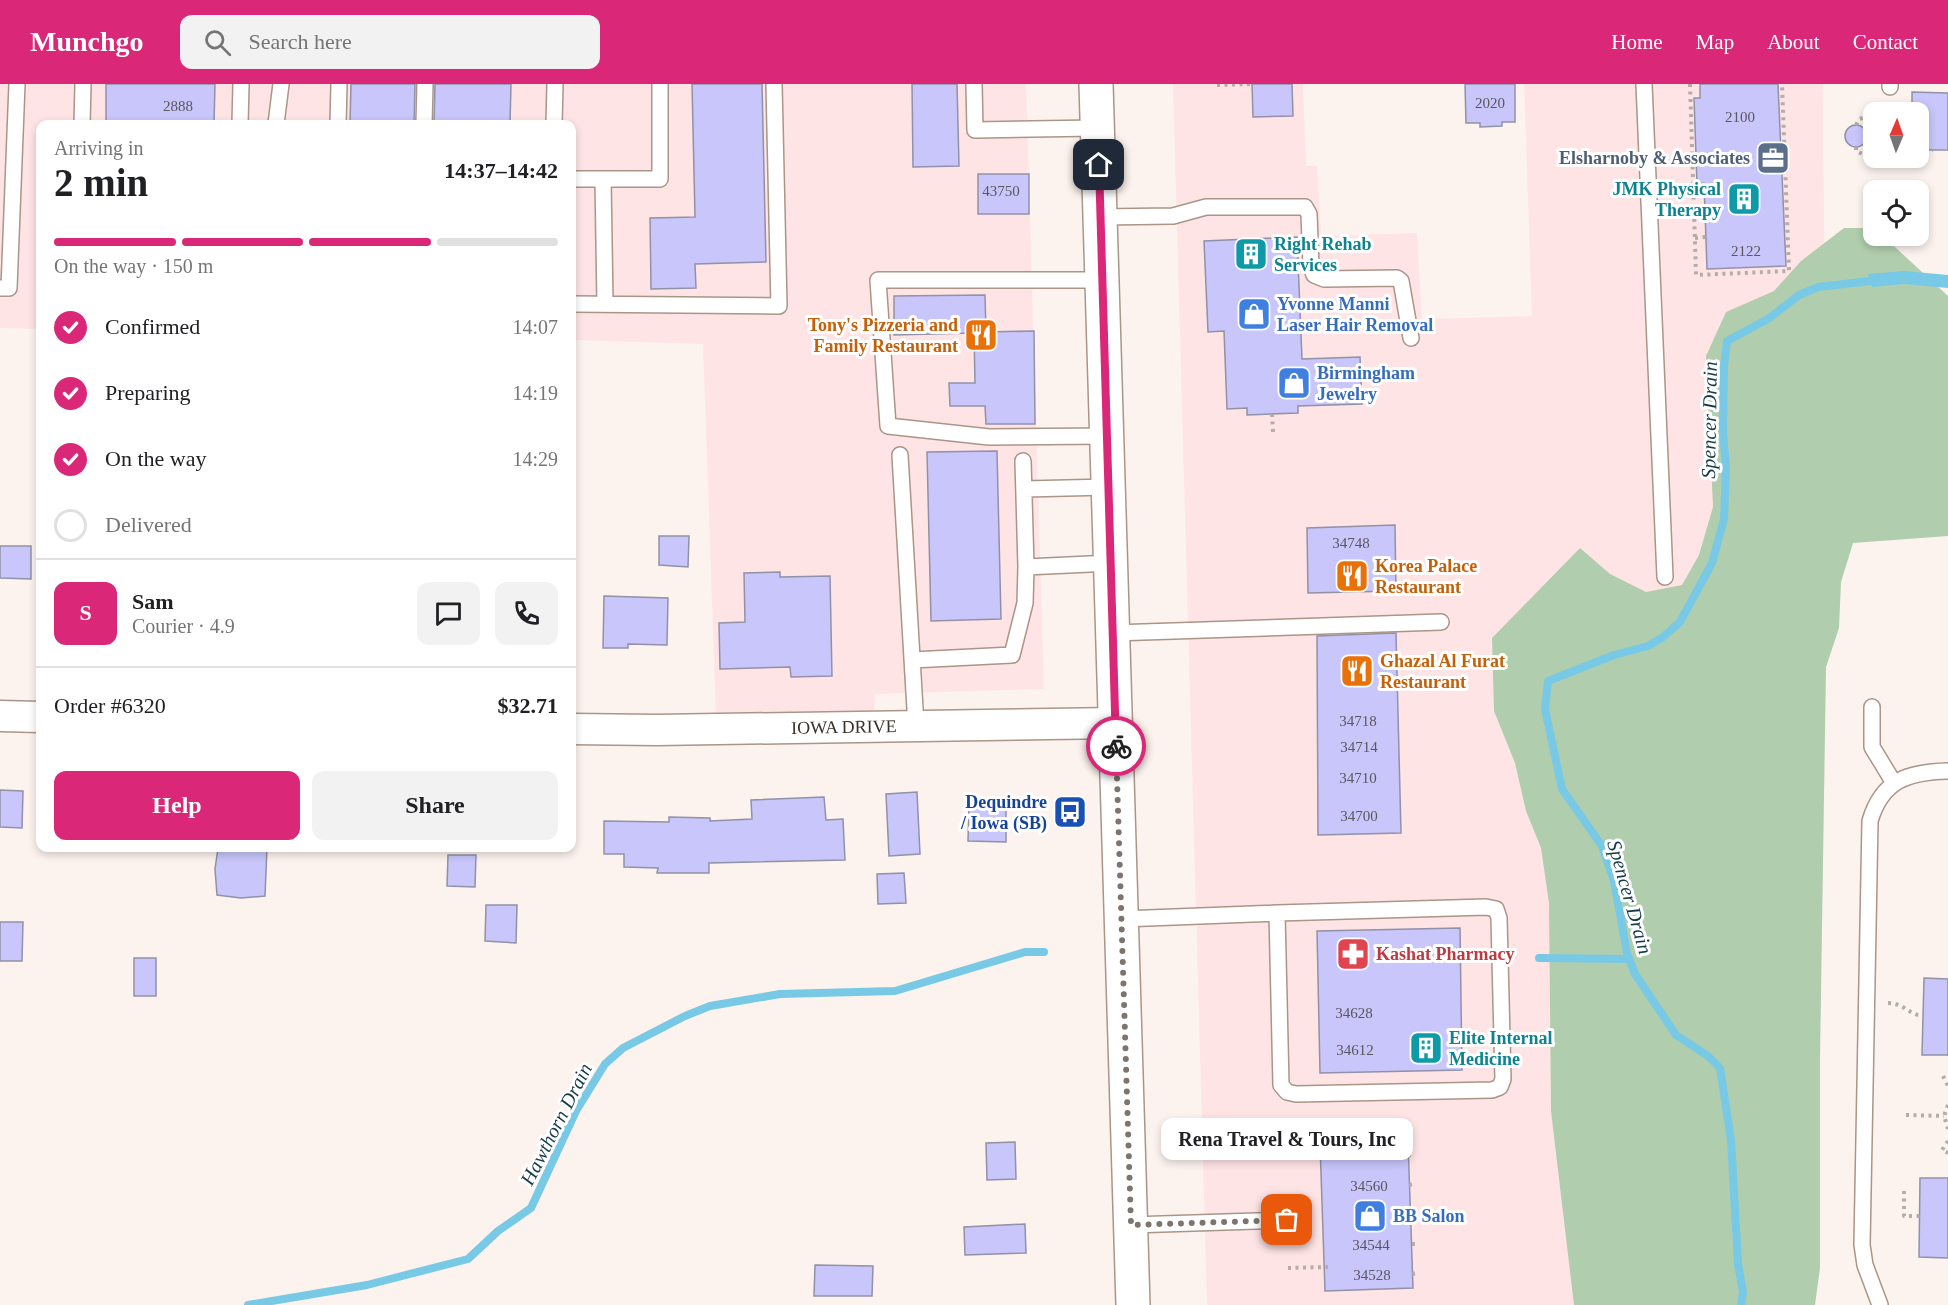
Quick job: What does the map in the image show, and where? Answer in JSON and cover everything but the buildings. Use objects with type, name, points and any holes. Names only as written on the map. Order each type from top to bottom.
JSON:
[{"type":"main road","points":[[1096,84],[1133,1305]]},
{"type":"street","points":[[0,716],[36,717]]},
{"type":"street","name":"IOWA DRIVE","points":[[576,729],[657,730],[1116,723]]},
{"type":"lane","points":[[0,288],[9,288],[17,84]]},
{"type":"lane","points":[[82,120],[83,84]]},
{"type":"lane","points":[[240,120],[241,84]]},
{"type":"lane","points":[[276,120],[281,84]]},
{"type":"lane","points":[[338,120],[339,84]]},
{"type":"lane","points":[[424,120],[425,84]]},
{"type":"lane","points":[[554,120],[555,84]]},
{"type":"lane","points":[[576,179],[660,179],[660,84]]},
{"type":"lane","points":[[576,304],[779,306],[774,84]]},
{"type":"lane","points":[[974,84],[975,130],[1097,128]]},
{"type":"lane","points":[[1644,84],[1665,577]]},
{"type":"lane","points":[[603,179],[605,304]]},
{"type":"lane","points":[[1101,217],[1173,216],[1206,207],[1295,205],[1305,207],[1309,214],[1311,266],[1314,275],[1324,279],[1397,278],[1401,281],[1411,338]]},
{"type":"lane","points":[[1102,280],[878,280],[888,426],[988,437],[1107,436]]},
{"type":"lane","points":[[900,455],[916,726]]},
{"type":"lane","points":[[912,660],[1012,656],[1025,603],[1023,461]]},
{"type":"lane","points":[[1024,489],[1109,487]]},
{"type":"lane","points":[[1026,567],[1111,563]]},
{"type":"lane","points":[[1113,633],[1441,622]]},
{"type":"lane","points":[[1872,707],[1872,747],[1894,783]]},
{"type":"lane","points":[[1880,1305],[1865,1265],[1862,1245],[1870,821],[1874,806],[1882,792],[1894,783],[1911,776],[1948,771]]},
{"type":"lane","points":[[1122,919],[1486,907],[1496,909],[1499,918],[1503,1079],[1500,1087],[1491,1090],[1468,1091],[1296,1094],[1287,1092],[1281,1085],[1277,914]]},
{"type":"lane","points":[[1131,1225],[1287,1220]]},
{"type":"path","points":[[1218,85],[1252,84]]},
{"type":"path","points":[[1689,84],[1694,157],[1696,275],[1789,271],[1782,84]]},
{"type":"path","points":[[1856,125],[1858,119],[1863,118]]},
{"type":"path","points":[[1856,147],[1856,152],[1863,154]]},
{"type":"path","points":[[1694,216],[1705,216]]},
{"type":"path","points":[[1695,238],[1706,237]]},
{"type":"path","points":[[1272,414],[1273,432]]},
{"type":"path","points":[[1884,1003],[1900,1003],[1918,1016],[1923,1016]]},
{"type":"path","points":[[1942,1076],[1948,1086]]},
{"type":"path","points":[[1948,1105],[1944,1116],[1948,1129]]},
{"type":"path","points":[[1905,1115],[1944,1116]]},
{"type":"path","points":[[1948,1141],[1942,1150],[1948,1154]]},
{"type":"path","points":[[1285,1158],[1324,1156]]},
{"type":"path","points":[[1904,1191],[1904,1216],[1920,1216]]},
{"type":"path","points":[[1288,1268],[1328,1267]]},
{"type":"shaded area","points":[[0,84],[1026,84],[1044,689],[875,694],[874,713],[716,716],[703,344],[576,340],[576,120],[36,120],[36,329],[0,328]]},
{"type":"shaded area","points":[[1173,84],[1303,84],[1306,166],[1317,166],[1321,236],[1417,233],[1422,319],[1532,316],[1524,84],[1823,84],[1827,615],[1581,1305],[1207,1305]]},
{"type":"green space","points":[[1844,228],[1863,228],[1863,246],[1894,246],[1948,296],[1948,536],[1853,543],[1841,582],[1839,628],[1826,667],[1820,1060],[1820,1268],[1815,1305],[1574,1305],[1551,1111],[1549,903],[1541,848],[1526,811],[1515,763],[1494,711],[1492,638],[1580,548],[1610,574],[1646,592],[1682,585],[1699,555],[1713,507],[1706,356],[1726,312],[1774,291],[1801,261]]},
{"type":"water","points":[[1904,271],[1948,275],[1948,288],[1904,284],[1872,287],[1868,274]]},
{"type":"waterway","name":"Spencer Drain","points":[[1741,1305],[1743,1292],[1738,1264],[1731,1140],[1720,1068],[1708,1056],[1676,1035],[1635,974],[1627,953],[1614,881],[1602,846],[1562,789],[1545,709],[1548,681],[1614,655],[1648,646],[1663,637],[1680,622],[1712,563],[1724,519],[1726,466],[1723,433],[1724,367],[1727,341],[1768,319],[1799,295],[1818,287],[1879,280]]},
{"type":"waterway","name":"Hawthorn Drain","points":[[248,1305],[367,1285],[468,1259],[498,1231],[531,1208],[576,1111],[605,1064],[623,1048],[685,1016],[710,1006],[780,994],[895,991],[1025,952],[1044,952]]},
{"type":"waterway","name":"Hawthorn Drain","points":[[1539,958],[1629,959]]},
{"type":"way so far","points":[[1116,746],[1131,1225],[1287,1220]]},
{"type":"place","name":"Elsharnoby & Associates","points":[[1773,158]]},
{"type":"place","name":"JMK Physical Therapy","points":[[1744,199]]},
{"type":"place","name":"Right Rehab Services","points":[[1251,254]]},
{"type":"place","name":"Yvonne Manni Laser Hair Removal","points":[[1254,314]]},
{"type":"place","name":"Tony's Pizzeria and Family Restaurant","points":[[981,335]]},
{"type":"place","name":"Birmingham Jewelry","points":[[1294,383]]},
{"type":"place","name":"Korea Palace Restaurant","points":[[1352,576]]},
{"type":"place","name":"Ghazal Al Furat Restaurant","points":[[1357,671]]},
{"type":"place","name":"Dequindre / Iowa (SB)","points":[[1070,812]]},
{"type":"place","name":"Kashat Pharmacy","points":[[1353,954]]},
{"type":"place","name":"Elite Internal Medicine","points":[[1426,1048]]},
{"type":"place","name":"BB Salon","points":[[1370,1216]]},
{"type":"place","name":"Rena Travel & Tours, Inc","points":[[1287,1220]]},
{"type":"route","points":[[1099,165],[1116,746]]}]
